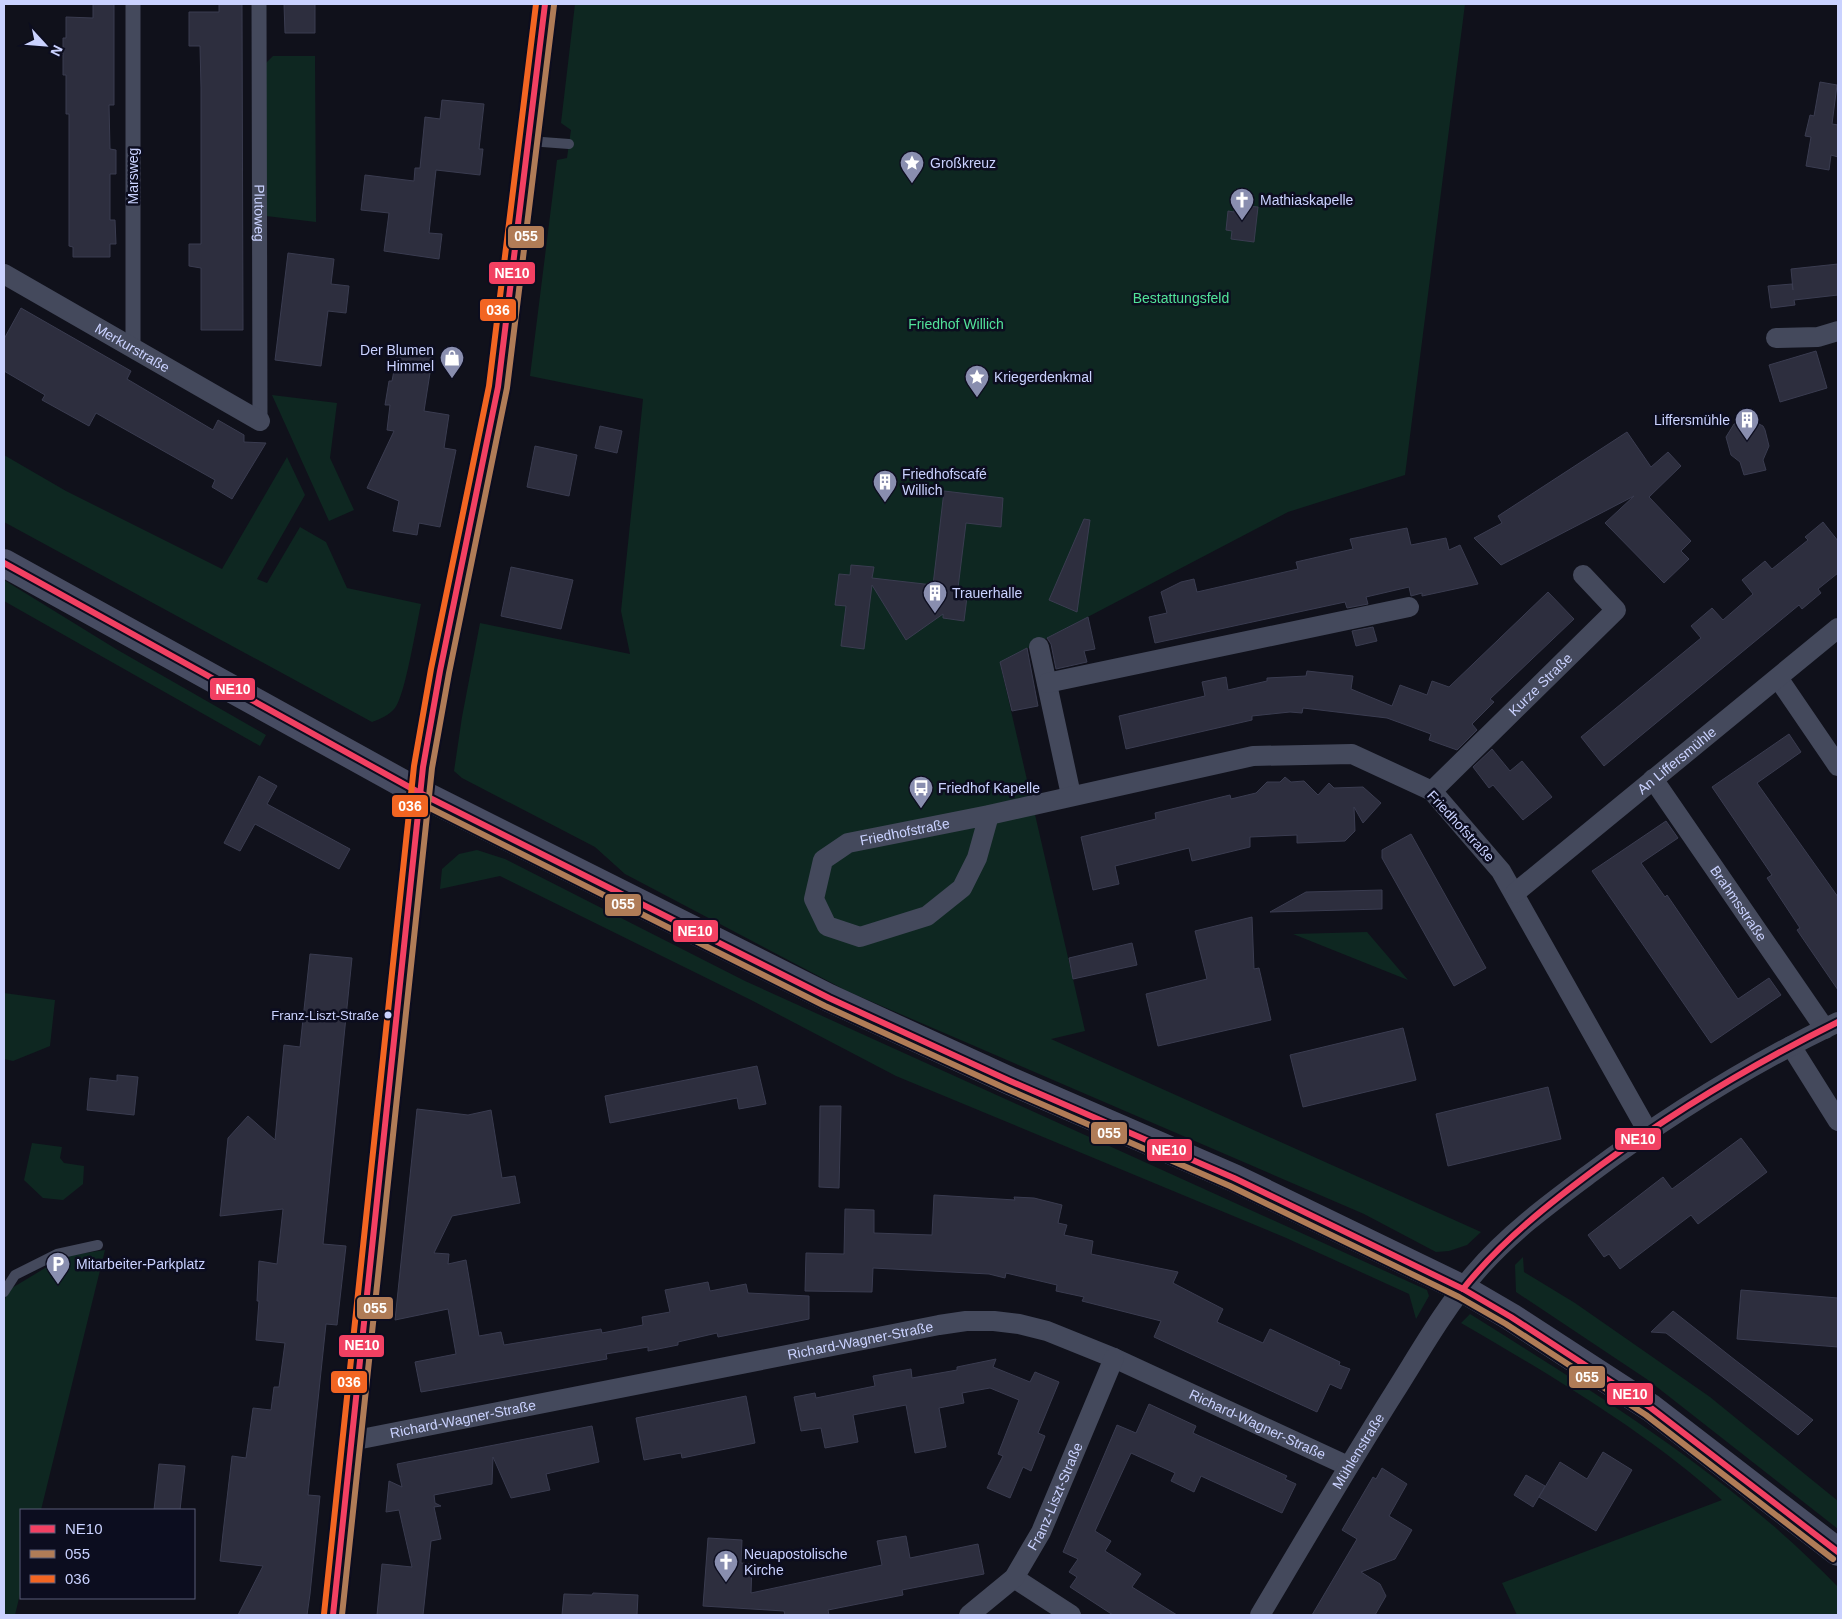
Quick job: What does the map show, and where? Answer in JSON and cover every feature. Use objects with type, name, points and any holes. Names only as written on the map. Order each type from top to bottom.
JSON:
[{"type":"main road","points":[[4,563],[420,794],[829,998],[1010,1081],[1234,1178],[1462,1289],[1511,1317],[1651,1408],[1791,1518],[1838,1552]]},
{"type":"main road","points":[[1791,1518],[1838,1572]]},
{"type":"street","name":"Marsweg","points":[[133,4],[133,348]]},
{"type":"street","name":"Plutoweg","points":[[259,4],[260,421]]},
{"type":"street","points":[[332,1615],[420,794],[440,671],[498,387],[545,4]]},
{"type":"street","name":"Merkurstraße","points":[[4,274],[260,421]]},
{"type":"street","points":[[1776,338],[1818,337],[1838,331]]},
{"type":"street","name":"Kurze Straße","points":[[1432,791],[1616,610],[1583,575]]},
{"type":"street","points":[[1046,683],[1409,607]]},
{"type":"street","name":"An Liffersmühle","points":[[1514,893],[1838,628]]},
{"type":"street","points":[[1039,647],[1071,795]]},
{"type":"street","points":[[1778,678],[1838,766]]},
{"type":"street","name":"Friedhofstraße","points":[[989,815],[977,858],[962,888],[927,916],[860,937],[827,926],[814,899],[823,860],[848,843],[989,815],[1071,795],[1253,756],[1352,754],[1432,791],[1501,871],[1648,1130]]},
{"type":"street","name":"Brahmsstraße","points":[[1653,779],[1831,1026]]},
{"type":"street","name":"Mühlenstraße","points":[[1260,1615],[1348,1466],[1430,1336],[1462,1289],[1485,1261],[1550,1203],[1648,1130],[1736,1075],[1831,1026]]},
{"type":"street","points":[[1790,1046],[1838,1121]]},
{"type":"street","name":"Richard-Wagner-Straße","points":[[351,1441],[966,1321],[1007,1322],[1034,1327],[1114,1358],[1348,1466]]},
{"type":"street","name":"Franz-Liszt-Straße","points":[[969,1615],[1014,1578],[1041,1532],[1114,1358]]},
{"type":"street","points":[[1014,1578],[1071,1615]]},
{"type":"lane","points":[[529,142],[569,144]]},
{"type":"lane","points":[[4,1292],[15,1275],[57,1254],[98,1245]]},
{"type":"green space","name":"Friedhof Willich","points":[[575,4],[1465,4],[1405,475],[1288,512],[1000,663],[1085,1031],[1051,1039],[1481,1232],[1467,1245],[1449,1251],[1436,1252],[1364,1214],[847,991],[625,874],[595,847],[462,778],[454,771],[480,623],[630,654],[621,611],[643,399],[530,376],[557,160],[567,158],[571,130],[561,123]]},
{"type":"green space","points":[[273,56],[315,56],[316,222],[266,216],[265,64]]},
{"type":"green space","points":[[272,395],[337,403],[330,458],[354,510],[329,521]]},
{"type":"green space","points":[[4,455],[66,491],[222,569],[287,457],[305,495],[257,579],[267,583],[300,527],[326,542],[347,588],[421,604],[407,675],[395,708],[390,713],[372,722],[4,522]]},
{"type":"green space","points":[[4,580],[116,649],[266,735],[260,746],[4,601]]},
{"type":"green space","points":[[477,850],[505,859],[745,981],[1427,1290],[1429,1296],[1416,1319],[1409,1294],[1284,1237],[896,1076],[751,1000],[500,876],[440,889],[442,869],[459,854]]},
{"type":"green space","points":[[1367,932],[1408,980],[1293,934]]},
{"type":"green space","points":[[4,993],[55,1000],[50,1046],[13,1061],[4,1059]]},
{"type":"green space","points":[[32,1143],[62,1147],[60,1158],[64,1163],[84,1166],[83,1184],[63,1200],[43,1198],[24,1180]]},
{"type":"green space","points":[[105,1250],[41,1509],[20,1509],[20,1594],[15,1615],[4,1615],[4,1305],[7,1291],[65,1256]]},
{"type":"green space","points":[[1523,1257],[1524,1272],[1575,1303],[1710,1397],[1838,1501],[1838,1529],[1648,1380],[1516,1292],[1515,1265]]},
{"type":"green space","points":[[1470,1314],[1615,1407],[1663,1440],[1754,1509],[1838,1587],[1838,1615],[1517,1615],[1502,1583],[1722,1500],[1693,1475],[1630,1428],[1562,1383],[1461,1323]]},
{"type":"building","points":[[93,4],[114,4],[114,105],[109,105],[110,149],[116,150],[116,174],[110,174],[110,220],[115,220],[116,244],[110,244],[110,257],[73,257],[73,247],[69,246],[69,114],[66,114],[66,75],[63,75],[63,38],[66,38],[66,17],[93,18]]},
{"type":"building","points":[[219,4],[242,4],[243,330],[201,330],[201,268],[189,266],[189,244],[201,244],[201,88],[200,46],[189,46],[189,12],[219,12]]},
{"type":"building","points":[[284,4],[315,4],[315,33],[285,33]]},
{"type":"building","points":[[1820,82],[1837,85],[1832,124],[1838,125],[1838,157],[1831,155],[1829,170],[1806,166],[1811,137],[1805,136],[1810,115],[1814,116]]},
{"type":"building","points":[[442,100],[484,104],[479,149],[483,149],[480,175],[436,170],[429,233],[442,234],[439,259],[384,251],[389,213],[361,210],[365,175],[414,181],[415,168],[420,168],[425,117],[440,119]]},
{"type":"building","name":"Mathiaskapelle","points":[[1235,205],[1258,207],[1254,242],[1231,239],[1232,231],[1226,230],[1228,211],[1234,212]]},
{"type":"building","points":[[288,253],[334,259],[331,284],[349,286],[346,313],[328,311],[321,366],[275,360]]},
{"type":"building","points":[[1838,264],[1838,295],[1794,300],[1795,305],[1771,308],[1768,286],[1792,284],[1793,290],[1791,269]]},
{"type":"building","points":[[21,308],[131,371],[127,379],[213,430],[218,420],[244,435],[244,442],[266,443],[232,499],[212,487],[215,480],[96,413],[89,426],[42,400],[45,395],[4,371],[4,339]]},
{"type":"building","points":[[398,349],[433,354],[424,411],[449,415],[444,448],[456,450],[440,527],[419,523],[417,535],[393,531],[399,501],[367,488],[394,431],[387,430],[390,405],[385,405],[389,381],[392,381]]},
{"type":"building","points":[[1816,351],[1827,388],[1780,402],[1769,365]]},
{"type":"building","name":"Liffersmühle","points":[[1751,420],[1763,426],[1765,430],[1769,446],[1763,460],[1766,470],[1744,475],[1740,462],[1731,455],[1726,437],[1734,424]]},
{"type":"building","points":[[600,426],[622,431],[617,453],[595,448]]},
{"type":"building","points":[[1627,432],[1651,467],[1668,452],[1681,466],[1649,497],[1691,541],[1681,551],[1689,559],[1664,583],[1605,523],[1634,496],[1501,565],[1474,538],[1502,523],[1498,516]]},
{"type":"building","points":[[535,446],[577,455],[569,496],[527,487]]},
{"type":"building","points":[[944,491],[1003,498],[1001,527],[966,523],[958,588],[976,590],[967,597],[964,621],[943,618],[943,614],[906,640],[872,585],[864,649],[841,646],[846,606],[835,605],[839,574],[850,575],[851,565],[874,567],[872,578],[933,585]]},
{"type":"building","points":[[1084,519],[1090,520],[1077,612],[1049,600]]},
{"type":"building","points":[[1823,522],[1838,541],[1838,573],[1818,589],[1821,593],[1802,609],[1799,605],[1604,766],[1581,737],[1701,638],[1691,626],[1712,608],[1723,620],[1753,594],[1742,580],[1765,561],[1772,569],[1808,540],[1805,537]]},
{"type":"building","points":[[1407,528],[1411,545],[1446,538],[1449,550],[1460,545],[1478,584],[1422,596],[1422,593],[1411,596],[1409,587],[1366,597],[1368,604],[1347,608],[1345,602],[1155,643],[1149,617],[1167,613],[1161,592],[1181,582],[1194,579],[1197,592],[1298,569],[1296,562],[1353,549],[1350,539]]},
{"type":"building","points":[[511,567],[573,580],[561,629],[501,616]]},
{"type":"building","points":[[1548,592],[1574,619],[1490,699],[1494,702],[1472,724],[1477,730],[1457,750],[1429,740],[1431,734],[1387,718],[1303,708],[1302,713],[1290,712],[1252,716],[1252,720],[1126,749],[1119,716],[1205,696],[1202,682],[1226,677],[1228,690],[1267,681],[1267,678],[1306,676],[1307,671],[1353,676],[1351,689],[1392,706],[1400,685],[1427,695],[1432,681],[1449,687]]},
{"type":"building","points":[[1088,617],[1095,649],[1084,651],[1087,662],[1056,669],[1051,644],[1047,638]]},
{"type":"building","points":[[1373,627],[1377,641],[1356,646],[1352,631]]},
{"type":"building","points":[[1027,648],[1038,706],[1012,711],[1000,662]]},
{"type":"building","points":[[1789,734],[1801,752],[1757,783],[1838,897],[1838,990],[1797,930],[1800,928],[1767,878],[1772,875],[1712,787]]},
{"type":"building","points":[[1492,749],[1510,771],[1522,761],[1552,797],[1523,820],[1493,785],[1489,788],[1473,767]]},
{"type":"building","points":[[259,776],[277,786],[267,804],[350,849],[339,869],[255,824],[240,851],[224,843]]},
{"type":"building","points":[[1285,777],[1291,782],[1304,781],[1318,795],[1329,783],[1334,788],[1363,787],[1381,803],[1363,823],[1354,807],[1355,831],[1345,841],[1297,843],[1297,835],[1250,837],[1250,847],[1192,861],[1189,848],[1115,866],[1119,884],[1093,890],[1081,837],[1156,819],[1155,813],[1230,795],[1231,799],[1256,793],[1267,782],[1280,782]]},
{"type":"building","points":[[1666,821],[1678,838],[1641,863],[1665,897],[1667,895],[1738,999],[1769,978],[1781,995],[1711,1043],[1592,871]]},
{"type":"building","points":[[1411,834],[1486,968],[1454,986],[1382,858],[1382,850]]},
{"type":"building","points":[[1382,890],[1382,909],[1270,912],[1306,892]]},
{"type":"building","points":[[1252,917],[1254,969],[1259,968],[1271,1020],[1158,1046],[1146,994],[1207,979],[1195,931]]},
{"type":"building","points":[[1132,943],[1137,965],[1073,979],[1069,958]]},
{"type":"building","points":[[310,954],[352,958],[323,1244],[346,1246],[337,1325],[326,1324],[308,1495],[320,1496],[310,1594],[307,1615],[238,1615],[263,1566],[220,1561],[223,1533],[232,1456],[246,1458],[253,1408],[271,1410],[274,1387],[279,1387],[285,1343],[256,1340],[259,1301],[257,1301],[259,1261],[277,1264],[283,1209],[220,1216],[228,1138],[248,1116],[275,1140],[284,1045],[300,1047]]},
{"type":"building","points":[[1403,1028],[1416,1080],[1303,1107],[1290,1055]]},
{"type":"building","points":[[757,1066],[766,1104],[739,1109],[737,1098],[610,1123],[605,1096]]},
{"type":"building","points":[[117,1075],[138,1077],[134,1115],[87,1110],[90,1078],[117,1081]]},
{"type":"building","points":[[1548,1087],[1561,1139],[1448,1166],[1436,1114]]},
{"type":"building","points":[[820,1106],[841,1106],[839,1188],[819,1187]]},
{"type":"building","points":[[417,1109],[468,1115],[491,1110],[502,1178],[515,1176],[520,1203],[452,1216],[434,1253],[449,1254],[448,1264],[466,1260],[479,1336],[501,1332],[504,1345],[601,1329],[602,1333],[643,1325],[642,1317],[670,1312],[665,1290],[708,1282],[710,1291],[746,1284],[748,1293],[809,1296],[809,1319],[718,1337],[717,1333],[678,1342],[678,1345],[648,1351],[648,1347],[606,1354],[607,1359],[421,1392],[415,1362],[456,1354],[448,1309],[395,1320]]},
{"type":"building","points":[[1741,1138],[1767,1172],[1698,1224],[1691,1215],[1620,1269],[1609,1254],[1604,1257],[1588,1235],[1663,1177],[1672,1189]]},
{"type":"building","points":[[934,1195],[1015,1200],[1014,1197],[1034,1198],[1062,1205],[1058,1223],[1067,1225],[1064,1235],[1093,1241],[1091,1254],[1178,1272],[1173,1283],[1223,1309],[1217,1322],[1263,1343],[1270,1329],[1340,1362],[1339,1365],[1350,1369],[1341,1389],[1330,1384],[1317,1412],[1154,1337],[1161,1321],[1082,1301],[1084,1297],[1056,1291],[1057,1285],[1006,1273],[1005,1278],[989,1274],[873,1268],[872,1292],[805,1291],[806,1253],[844,1254],[845,1209],[874,1210],[874,1233],[932,1235]]},
{"type":"building","points":[[1741,1290],[1838,1298],[1838,1347],[1737,1339]]},
{"type":"building","points":[[1673,1311],[1813,1420],[1798,1435],[1666,1333],[1651,1332]]},
{"type":"building","points":[[996,1359],[993,1367],[1030,1382],[1035,1372],[1059,1382],[1038,1433],[1045,1436],[1031,1471],[1023,1467],[1010,1498],[987,1488],[1003,1456],[998,1454],[1019,1400],[990,1388],[962,1393],[964,1403],[939,1408],[946,1447],[915,1453],[906,1405],[853,1415],[858,1442],[825,1448],[821,1428],[801,1431],[794,1397],[815,1393],[816,1398],[875,1386],[873,1376],[911,1369],[912,1378],[957,1370],[957,1367]]},
{"type":"building","points":[[746,1396],[755,1443],[682,1458],[681,1453],[644,1460],[636,1418]]},
{"type":"building","points":[[1149,1404],[1196,1426],[1193,1433],[1287,1476],[1285,1479],[1296,1484],[1282,1513],[1201,1476],[1194,1492],[1171,1481],[1175,1473],[1131,1453],[1095,1531],[1111,1541],[1105,1551],[1141,1574],[1132,1587],[1177,1615],[1113,1615],[1070,1587],[1077,1577],[1069,1572],[1078,1559],[1063,1552],[1117,1425],[1136,1433]]},
{"type":"building","points":[[592,1426],[599,1462],[546,1474],[550,1490],[511,1498],[493,1457],[492,1484],[434,1495],[435,1503],[441,1506],[434,1507],[441,1539],[431,1541],[423,1615],[377,1615],[382,1564],[412,1567],[399,1510],[386,1512],[389,1481],[402,1487],[397,1464]]},
{"type":"building","points":[[1603,1452],[1632,1470],[1596,1531],[1539,1497],[1560,1462],[1587,1479]]},
{"type":"building","points":[[159,1464],[185,1466],[180,1509],[154,1509]]},
{"type":"building","points":[[1382,1468],[1407,1484],[1389,1516],[1412,1530],[1395,1559],[1361,1572],[1380,1584],[1386,1596],[1375,1615],[1312,1615],[1357,1539],[1342,1530],[1373,1477],[1376,1479]]},
{"type":"building","points":[[1526,1475],[1545,1486],[1533,1507],[1514,1495]]},
{"type":"building","points":[[906,1536],[910,1558],[978,1544],[984,1574],[902,1590],[903,1595],[828,1610],[829,1615],[785,1615],[784,1611],[703,1606],[708,1538],[742,1540],[741,1563],[752,1564],[751,1593],[882,1565],[877,1541]]},
{"type":"building","points":[[593,1593],[638,1595],[637,1615],[562,1615],[564,1594],[592,1595]]},
{"type":"transit line","name":"036","points":[[324,1614],[414,766],[431,669],[489,386],[536,4]]},
{"type":"transit line","name":"NE10","points":[[333,1615],[423,767],[440,671],[498,387],[545,4]]},
{"type":"transit line","name":"055","points":[[342,1615],[432,768],[449,673],[507,388],[554,5]]},
{"type":"transit line","name":"NE10","points":[[4,563],[420,793],[829,998],[1010,1081],[1234,1178],[1463,1289],[1511,1317],[1651,1408],[1838,1552]]},
{"type":"transit line","name":"055","points":[[416,801],[825,1006],[1007,1089],[1230,1186],[1459,1297],[1506,1324],[1646,1415],[1833,1559]]},
{"type":"transit line","name":"NE10","points":[[1463,1289],[1494,1254],[1528,1222],[1629,1145],[1716,1088],[1838,1022]]},
{"type":"place","name":"Großkreuz","points":[[912,184]]},
{"type":"place","name":"Mathiaskapelle","points":[[1242,221]]},
{"type":"place","name":"Der Blumen Himmel","points":[[452,379]]},
{"type":"place","name":"Kriegerdenkmal","points":[[977,398]]},
{"type":"place","name":"Liffersmühle","points":[[1747,441]]},
{"type":"place","name":"Friedhofscafé Willich","points":[[885,503]]},
{"type":"place","name":"Trauerhalle","points":[[935,614]]},
{"type":"place","name":"Friedhof Kapelle","points":[[921,809]]},
{"type":"place","name":"Franz-Liszt-Straße","points":[[388,1015]]},
{"type":"place","name":"Mitarbeiter-Parkplatz","points":[[58,1285]]},
{"type":"place","name":"Neuapostolische Kirche","points":[[726,1583]]},
{"type":"park label","name":"Bestattungsfeld","points":[[1181,298]]}]
